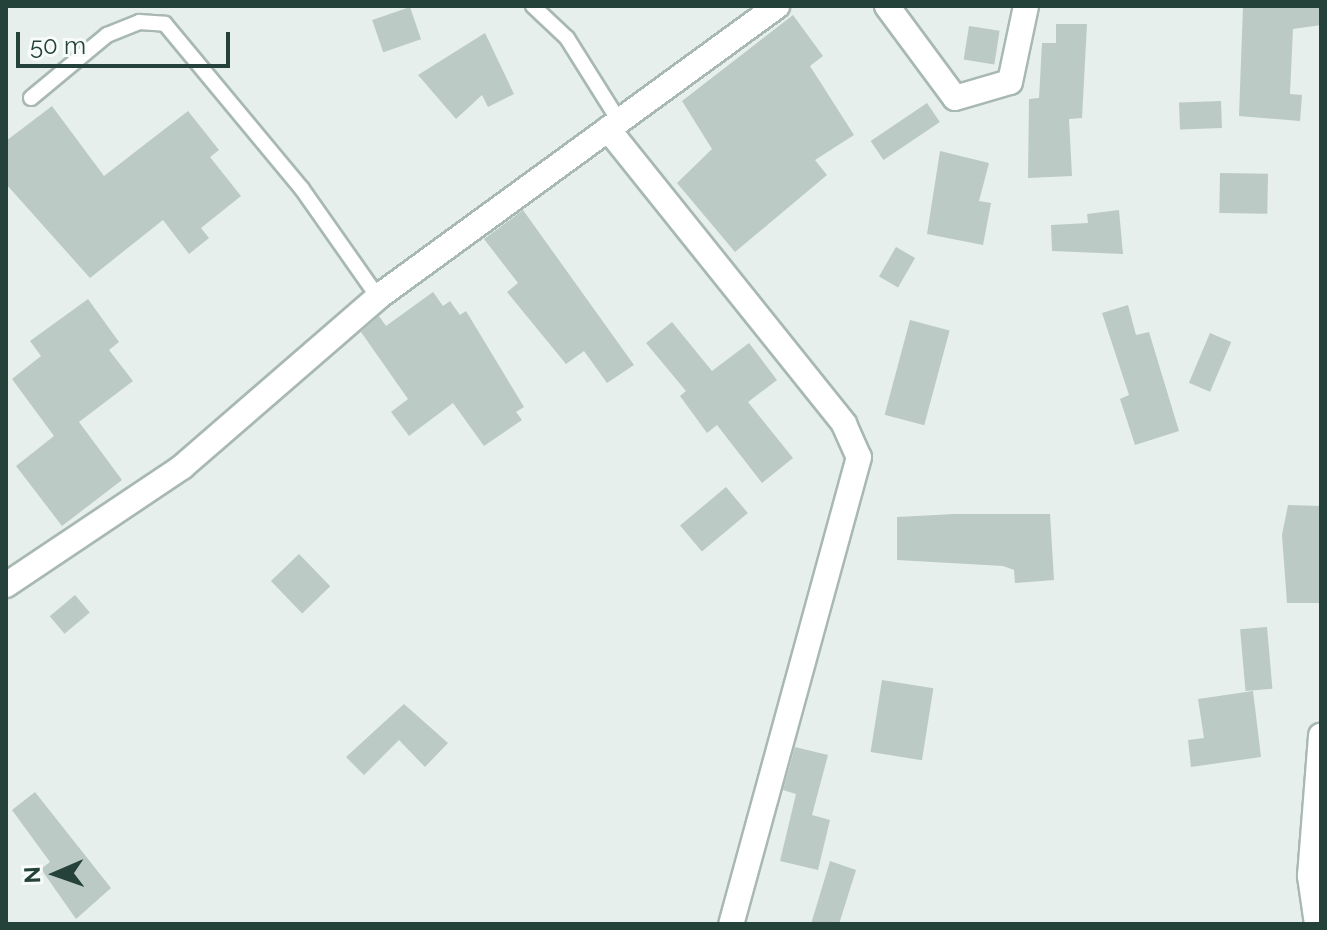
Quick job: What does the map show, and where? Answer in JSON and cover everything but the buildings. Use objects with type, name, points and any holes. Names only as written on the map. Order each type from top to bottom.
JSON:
[{"type":"street","points":[[6,585],[182,467],[378,297],[777,6]]},
{"type":"street","points":[[887,6],[955,98],[1010,82],[1026,6]]},
{"type":"street","points":[[614,125],[844,424],[859,457],[731,924]]},
{"type":"street","points":[[1317,924],[1310,876],[1321,735]]},
{"type":"lane","points":[[533,6],[567,38],[614,125]]},
{"type":"lane","points":[[31,98],[107,35],[139,22],[165,24],[302,189],[378,297]]}]
